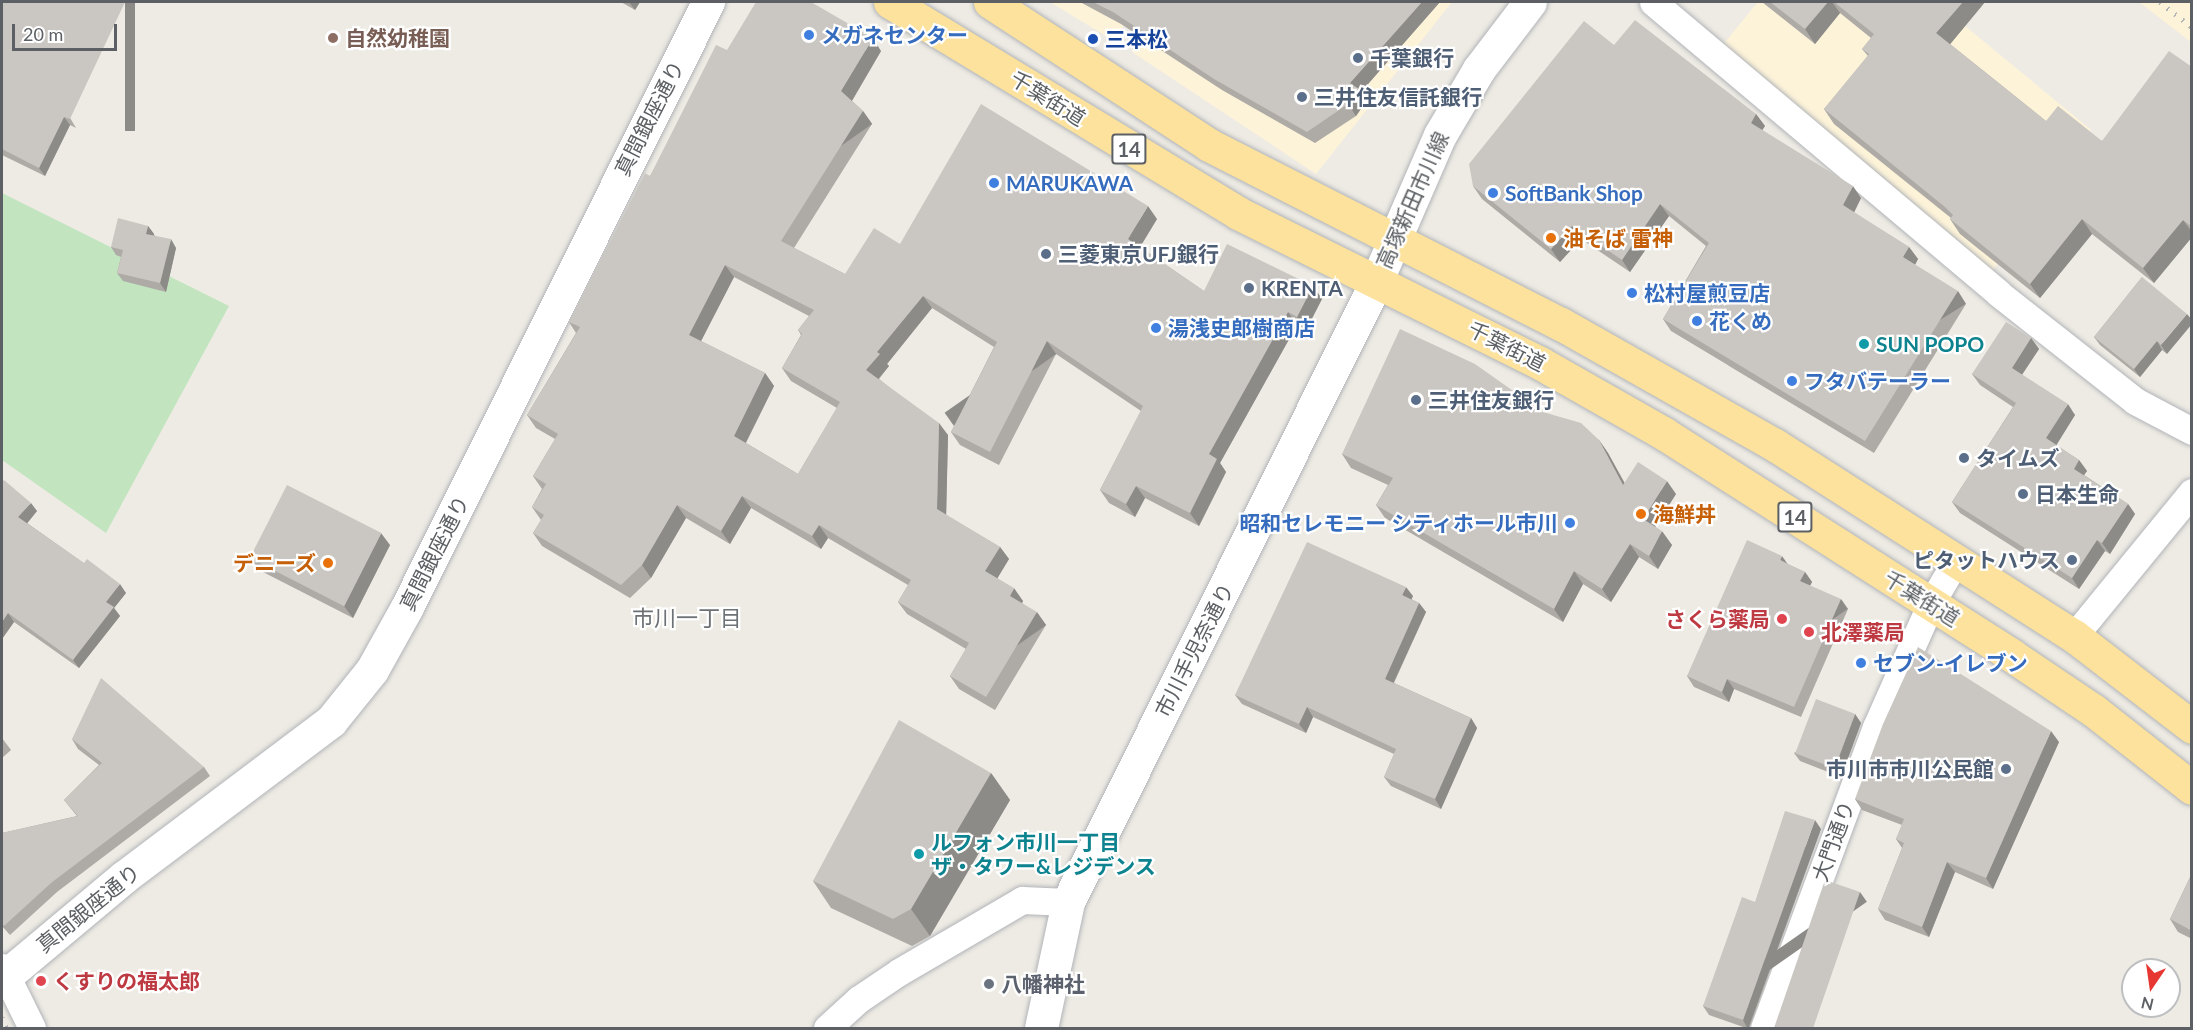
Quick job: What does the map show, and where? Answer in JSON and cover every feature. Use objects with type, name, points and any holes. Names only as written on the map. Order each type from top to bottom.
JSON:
[{"type":"highway","name":"千葉街道","points":[[890,2],[1158,167],[1238,213],[1496,340],[1614,405],[1931,603],[2093,710],[2192,788]]},
{"type":"highway","name":"千葉街道","points":[[990,2],[1209,146],[1701,400],[1958,559],[2074,636],[2192,727]]},
{"type":"street","name":"真間銀座通り","points":[[3,974],[124,877],[331,721],[372,670],[413,597],[708,2]]},
{"type":"street","name":"高塚新田市川線","points":[[1376,282],[1454,110],[1479,69],[1530,2]]},
{"type":"street","points":[[1653,2],[1998,293],[2135,401],[2192,431]]},
{"type":"street","name":"市川手児奈通り","points":[[1041,1029],[1068,902],[1376,282]]},
{"type":"street","points":[[2074,636],[2192,492]]},
{"type":"street","name":"大門通り","points":[[1764,1029],[1876,727],[1931,603],[1958,559]]},
{"type":"street","points":[[827,1029],[859,999],[898,972],[1022,900],[1068,902]]},
{"type":"street","points":[[3,974],[32,1029]]},
{"type":"shaded area","points":[[1050,2],[1139,2],[1114,41]]},
{"type":"shaded area","points":[[1164,2],[1452,2],[1316,174],[1132,52]]},
{"type":"shaded area","points":[[1758,2],[1936,2],[2090,129],[2092,142],[1990,274],[1721,47]]},
{"type":"shaded area","points":[[2139,2],[2191,2],[2191,42]]},
{"type":"green space","points":[[2,193],[229,306],[106,533],[2,460]]},
{"type":"building","points":[[2,2],[125,2],[70,119],[64,117],[39,168],[2,149]]},
{"type":"building","points":[[756,2],[811,2],[873,38],[841,91],[863,111],[781,241],[845,274],[874,228],[900,244],[981,104],[1148,206],[1128,239],[1204,291],[1227,244],[1313,286],[1297,317],[1288,312],[1209,454],[1217,459],[1190,513],[1136,486],[1126,504],[1100,490],[1143,406],[1047,341],[990,452],[951,432],[997,342],[923,296],[877,352],[880,354],[866,370],[939,423],[937,509],[1000,547],[985,571],[1014,588],[1010,596],[1037,612],[986,697],[950,676],[969,643],[898,602],[911,580],[819,525],[812,536],[742,496],[721,531],[677,505],[642,565],[621,585],[533,533],[544,515],[532,507],[546,484],[533,476],[558,434],[527,415],[580,327],[569,322],[645,173],[650,176],[716,45],[727,50]],"holes":[[[725,265],[814,310],[798,330],[802,334],[782,368],[840,402],[798,474],[734,436],[765,373],[689,335]]]},
{"type":"building","points":[[1093,2],[1422,2],[1350,83],[1359,89],[1348,104],[1307,132],[1214,79],[1113,12]]},
{"type":"building","points":[[1770,2],[1828,2],[1805,29]]},
{"type":"building","points":[[1834,2],[1963,2],[1936,33],[2046,121],[2058,106],[2102,141],[2169,51],[2192,67],[2192,227],[2183,220],[2143,268],[2082,219],[2030,284],[1950,219],[1953,215],[1945,207],[1824,109],[1869,54],[1862,49],[1874,34]]},
{"type":"building","points":[[1635,20],[1756,114],[1751,123],[1853,186],[1843,205],[1909,247],[1903,257],[1958,291],[1865,441],[1663,319],[1709,243],[1660,204],[1622,260],[1572,226],[1551,249],[1473,186],[1469,164],[1584,21],[1614,45]]},
{"type":"building","points":[[118,218],[148,226],[146,234],[171,239],[160,283],[117,273],[123,250],[111,247]]},
{"type":"building","points":[[2142,277],[2187,314],[2161,345],[2157,341],[2134,369],[2094,337]]},
{"type":"building","points":[[2006,322],[2031,338],[2012,368],[2068,404],[2046,438],[2079,460],[2074,469],[2128,504],[2102,543],[2097,540],[2072,578],[1952,502],[2016,403],[1972,374]]},
{"type":"building","points":[[1400,329],[1475,364],[1543,412],[1581,423],[1599,440],[1623,485],[1638,462],[1667,481],[1643,519],[1662,531],[1649,556],[1630,544],[1602,589],[1574,571],[1554,609],[1376,505],[1393,478],[1342,454]]},
{"type":"building","points":[[4,480],[31,503],[18,517],[84,563],[87,559],[120,584],[106,602],[114,607],[73,660],[8,613],[2,622],[2,482]]},
{"type":"building","points":[[287,485],[381,533],[344,606],[250,558]]},
{"type":"building","points":[[1747,540],[1782,556],[1780,560],[1805,572],[1800,581],[1841,599],[1794,707],[1727,679],[1722,692],[1687,676]]},
{"type":"building","points":[[1307,542],[1406,587],[1402,595],[1419,603],[1385,679],[1471,718],[1435,799],[1384,777],[1396,749],[1307,707],[1299,724],[1235,695]]},
{"type":"building","points":[[1918,647],[2051,731],[1986,878],[1947,862],[1922,927],[1878,909],[1904,843],[1896,839],[1904,819],[1855,799],[1883,724]]},
{"type":"building","points":[[101,678],[204,767],[51,883],[4,926],[2,924],[2,833],[78,816],[64,800],[102,763],[72,739]]},
{"type":"building","points":[[1816,699],[1855,714],[1834,768],[1795,753]]},
{"type":"building","name":"ルフォン市川一丁目 ザ・タワー&レジデンス","points":[[899,720],[991,773],[911,909],[893,919],[813,881]]},
{"type":"building","points":[[1785,811],[1815,820],[1743,1020],[1703,1006],[1742,897],[1755,902]]},
{"type":"building","points":[[2192,873],[2192,931],[2170,919]]},
{"type":"building","points":[[1825,880],[1860,892],[1813,1028],[1774,1028]]},
{"type":"railway","points":[[2160,2],[2192,27]]},
{"type":"railway","points":[[2,1017],[7,1028]]},
{"type":"place","name":"メガネセンター","points":[[809,35]]},
{"type":"place","name":"自然幼稚園","points":[[333,38]]},
{"type":"place","name":"三本松","points":[[1093,39]]},
{"type":"place","name":"千葉銀行","points":[[1358,58]]},
{"type":"place","name":"三井住友信託銀行","points":[[1302,97]]},
{"type":"place","name":"MARUKAWA","points":[[994,183]]},
{"type":"place","name":"SoftBank Shop","points":[[1493,193]]},
{"type":"place","name":"油そば 雷神","points":[[1551,238]]},
{"type":"place","name":"三菱東京UFJ銀行","points":[[1046,254]]},
{"type":"place","name":"KRENTA","points":[[1249,288]]},
{"type":"place","name":"松村屋煎豆店","points":[[1632,293]]},
{"type":"place","name":"花くめ","points":[[1697,321]]},
{"type":"place","name":"湯浅史郎樹商店","points":[[1156,328]]},
{"type":"place","name":"SUN POPO","points":[[1864,344]]},
{"type":"place","name":"フタバテーラー","points":[[1792,381]]},
{"type":"place","name":"三井住友銀行","points":[[1416,400]]},
{"type":"place","name":"タイムズ","points":[[1964,458]]},
{"type":"place","name":"日本生命","points":[[2023,494]]},
{"type":"place","name":"海鮮丼","points":[[1641,514]]},
{"type":"place","name":"昭和セレモニー シティホール市川","points":[[1570,523]]},
{"type":"place","name":"ピタットハウス","points":[[2072,560]]},
{"type":"place","name":"デニーズ","points":[[328,563]]},
{"type":"place","name":"さくら薬局","points":[[1782,619]]},
{"type":"place","name":"北澤薬局","points":[[1809,632]]},
{"type":"place","name":"セブン-イレブン","points":[[1861,663]]},
{"type":"place","name":"市川市市川公民館","points":[[2006,769]]},
{"type":"place","name":"ルフォン市川一丁目 ザ・タワー&レジデンス","points":[[919,854]]},
{"type":"place","name":"くすりの福太郎","points":[[41,981]]},
{"type":"place","name":"八幡神社","points":[[989,984]]},
{"type":"district","name":"市川一丁目","points":[[687,618]]}]
